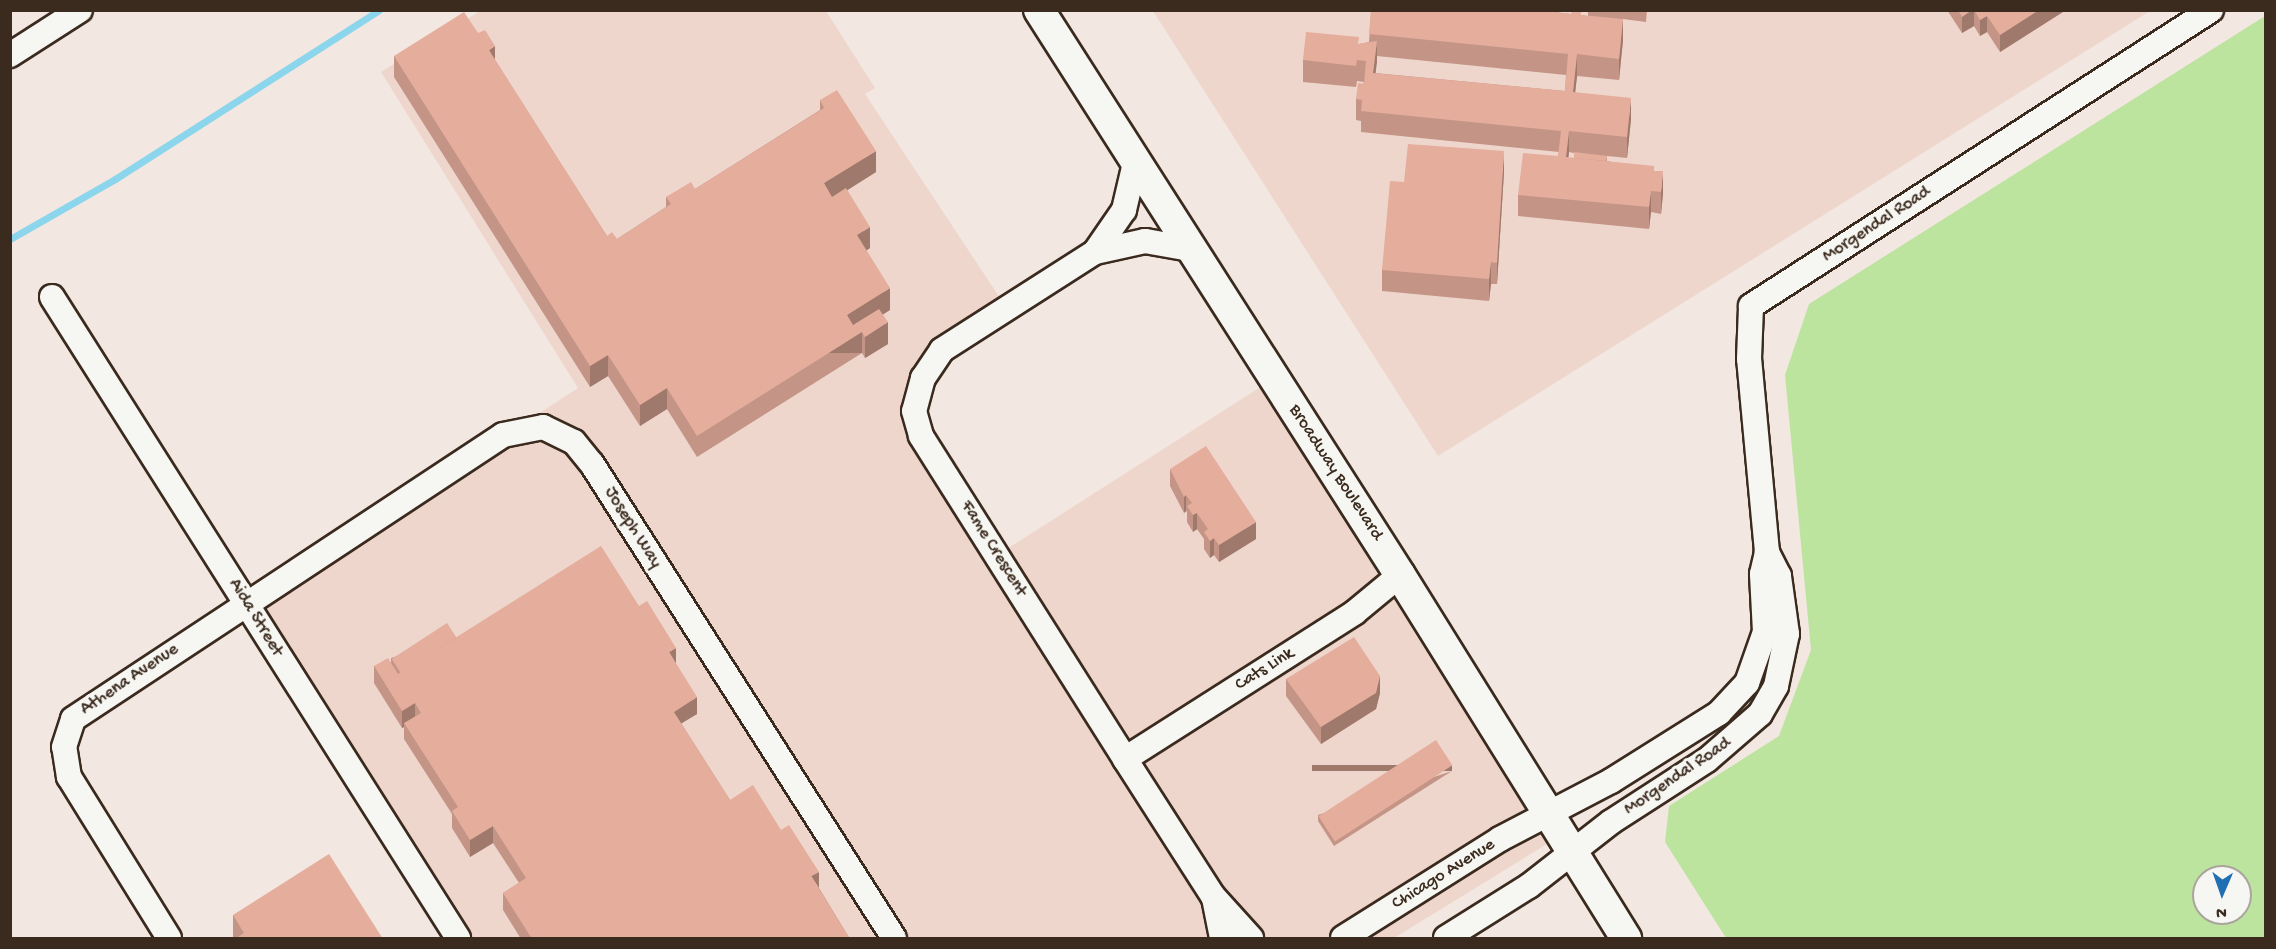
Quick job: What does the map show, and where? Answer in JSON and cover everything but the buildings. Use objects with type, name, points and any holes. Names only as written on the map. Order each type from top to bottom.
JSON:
[{"type":"main road","name":"Broadway Boulevard","points":[[1039,10],[1400,575],[1626,939]]},
{"type":"street","points":[[10,55],[80,10]]},
{"type":"street","name":"Morgendal Road","points":[[1547,815],[1611,781],[1710,719],[1739,694],[1753,674],[1763,648],[1762,574],[1767,552],[1749,359],[1751,306],[2211,10]]},
{"type":"street","name":"Fame Crescent","points":[[1095,252],[1124,210],[1135,163]]},
{"type":"street","name":"Fame Crescent","points":[[1190,249],[1145,241],[1095,252],[942,350],[923,378],[914,411],[921,436],[1125,759],[1213,896],[1251,939]]},
{"type":"street","name":"Aida Street","points":[[52,297],[459,939]]},
{"type":"street","name":"Joseph Way","points":[[245,603],[503,435],[533,427],[558,431],[574,442],[591,464],[894,939]]},
{"type":"street","name":"Morgendal Road","points":[[1573,854],[1611,822],[1728,746],[1760,714],[1776,686],[1787,634],[1779,576],[1767,552]]},
{"type":"street","name":"Cats Link","points":[[1125,759],[1354,613],[1400,575]]},
{"type":"street","name":"Athena Avenue","points":[[169,939],[69,777],[64,747],[68,731],[85,708],[245,603]]},
{"type":"street","name":"Chicago Avenue","points":[[1343,939],[1500,839],[1547,815]]},
{"type":"street","points":[[1446,939],[1573,854]]},
{"type":"street","name":"Fame Crescent","points":[[1213,896],[1222,939]]},
{"type":"shaded area","points":[[480,11],[826,11],[875,88],[865,94],[1004,304],[957,339],[915,411],[999,554],[1273,379],[1560,836],[1394,938],[460,938],[247,603],[578,388],[381,72]]},
{"type":"shaded area","points":[[1153,11],[2150,11],[1438,456]]},
{"type":"green space","points":[[2265,16],[2265,938],[1726,938],[1665,842],[1669,806],[1779,736],[1811,650],[1785,375],[1809,304]]},
{"type":"waterway","points":[[10,239],[115,179],[379,10]]}]
